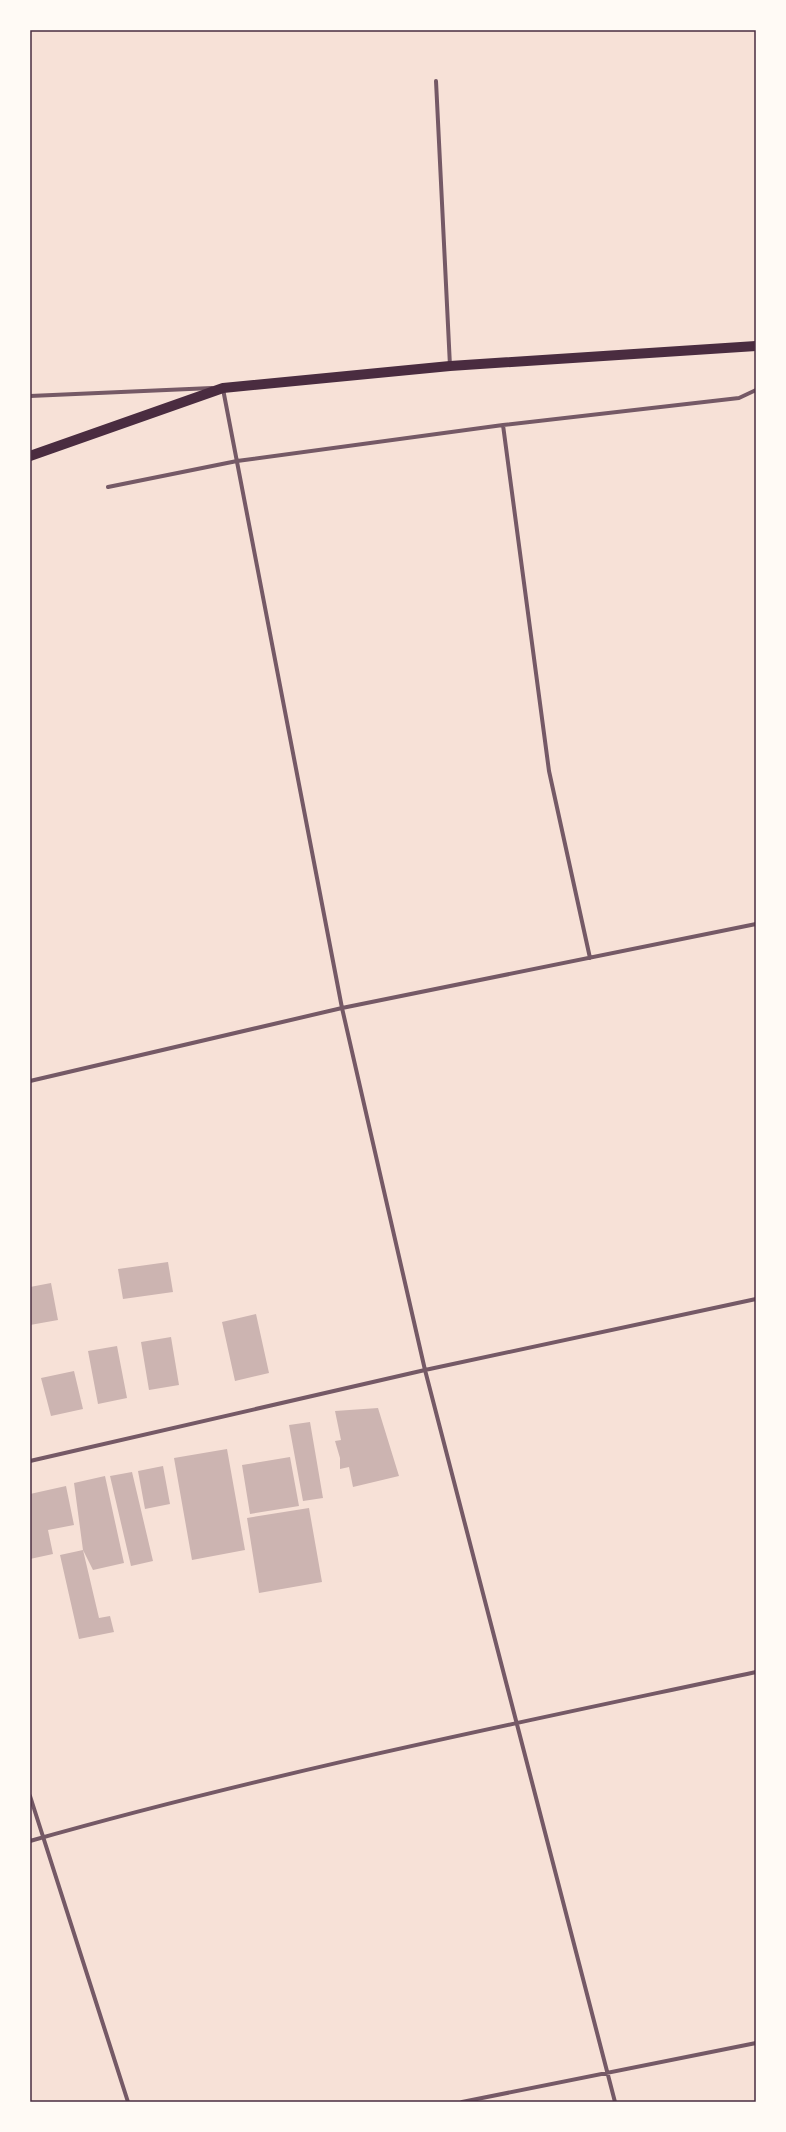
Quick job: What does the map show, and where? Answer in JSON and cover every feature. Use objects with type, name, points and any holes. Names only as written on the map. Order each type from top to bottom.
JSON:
[{"type":"main road","points":[[30,456],[223,388],[450,366],[756,346]]},
{"type":"street","points":[[436,81],[450,366]]},
{"type":"street","points":[[30,396],[223,388],[342,1008],[425,1370],[615,2102]]},
{"type":"street","points":[[108,487],[237,461],[502,425],[739,398],[756,390]]},
{"type":"street","points":[[502,425],[549,771],[590,958]]},
{"type":"street","points":[[30,1081],[342,1008],[756,924]]},
{"type":"street","points":[[30,1461],[425,1370],[756,1299]]},
{"type":"street","points":[[30,1841],[217,1791],[331,1763],[756,1672]]},
{"type":"street","points":[[30,1796],[128,2102]]},
{"type":"street","points":[[462,2102],[756,2043]]},
{"type":"building","points":[[168,1262],[173,1292],[123,1299],[118,1269]]},
{"type":"building","points":[[51,1283],[58,1320],[30,1325],[30,1287]]},
{"type":"building","points":[[256,1314],[269,1373],[235,1381],[222,1322]]},
{"type":"building","points":[[171,1337],[179,1385],[149,1390],[141,1342]]},
{"type":"building","points":[[117,1346],[127,1398],[98,1404],[88,1351]]},
{"type":"building","points":[[74,1371],[83,1409],[51,1416],[41,1378]]},
{"type":"building","points":[[378,1408],[399,1476],[353,1487],[349,1467],[340,1469],[340,1458],[335,1441],[341,1440],[335,1411]]},
{"type":"building","points":[[310,1422],[323,1498],[303,1501],[289,1425]]},
{"type":"building","points":[[227,1449],[245,1550],[192,1560],[174,1458]]},
{"type":"building","points":[[290,1457],[299,1506],[250,1514],[242,1465]]},
{"type":"building","points":[[163,1466],[170,1504],[145,1509],[138,1471]]},
{"type":"building","points":[[132,1472],[153,1561],[131,1566],[110,1476]]},
{"type":"building","points":[[105,1476],[124,1563],[93,1570],[83,1550],[74,1483]]},
{"type":"building","points":[[66,1486],[74,1525],[48,1530],[53,1554],[30,1559],[30,1494]]},
{"type":"building","points":[[309,1508],[322,1582],[259,1593],[247,1518]]},
{"type":"building","points":[[83,1550],[99,1618],[110,1616],[114,1632],[79,1639],[60,1555]]}]
